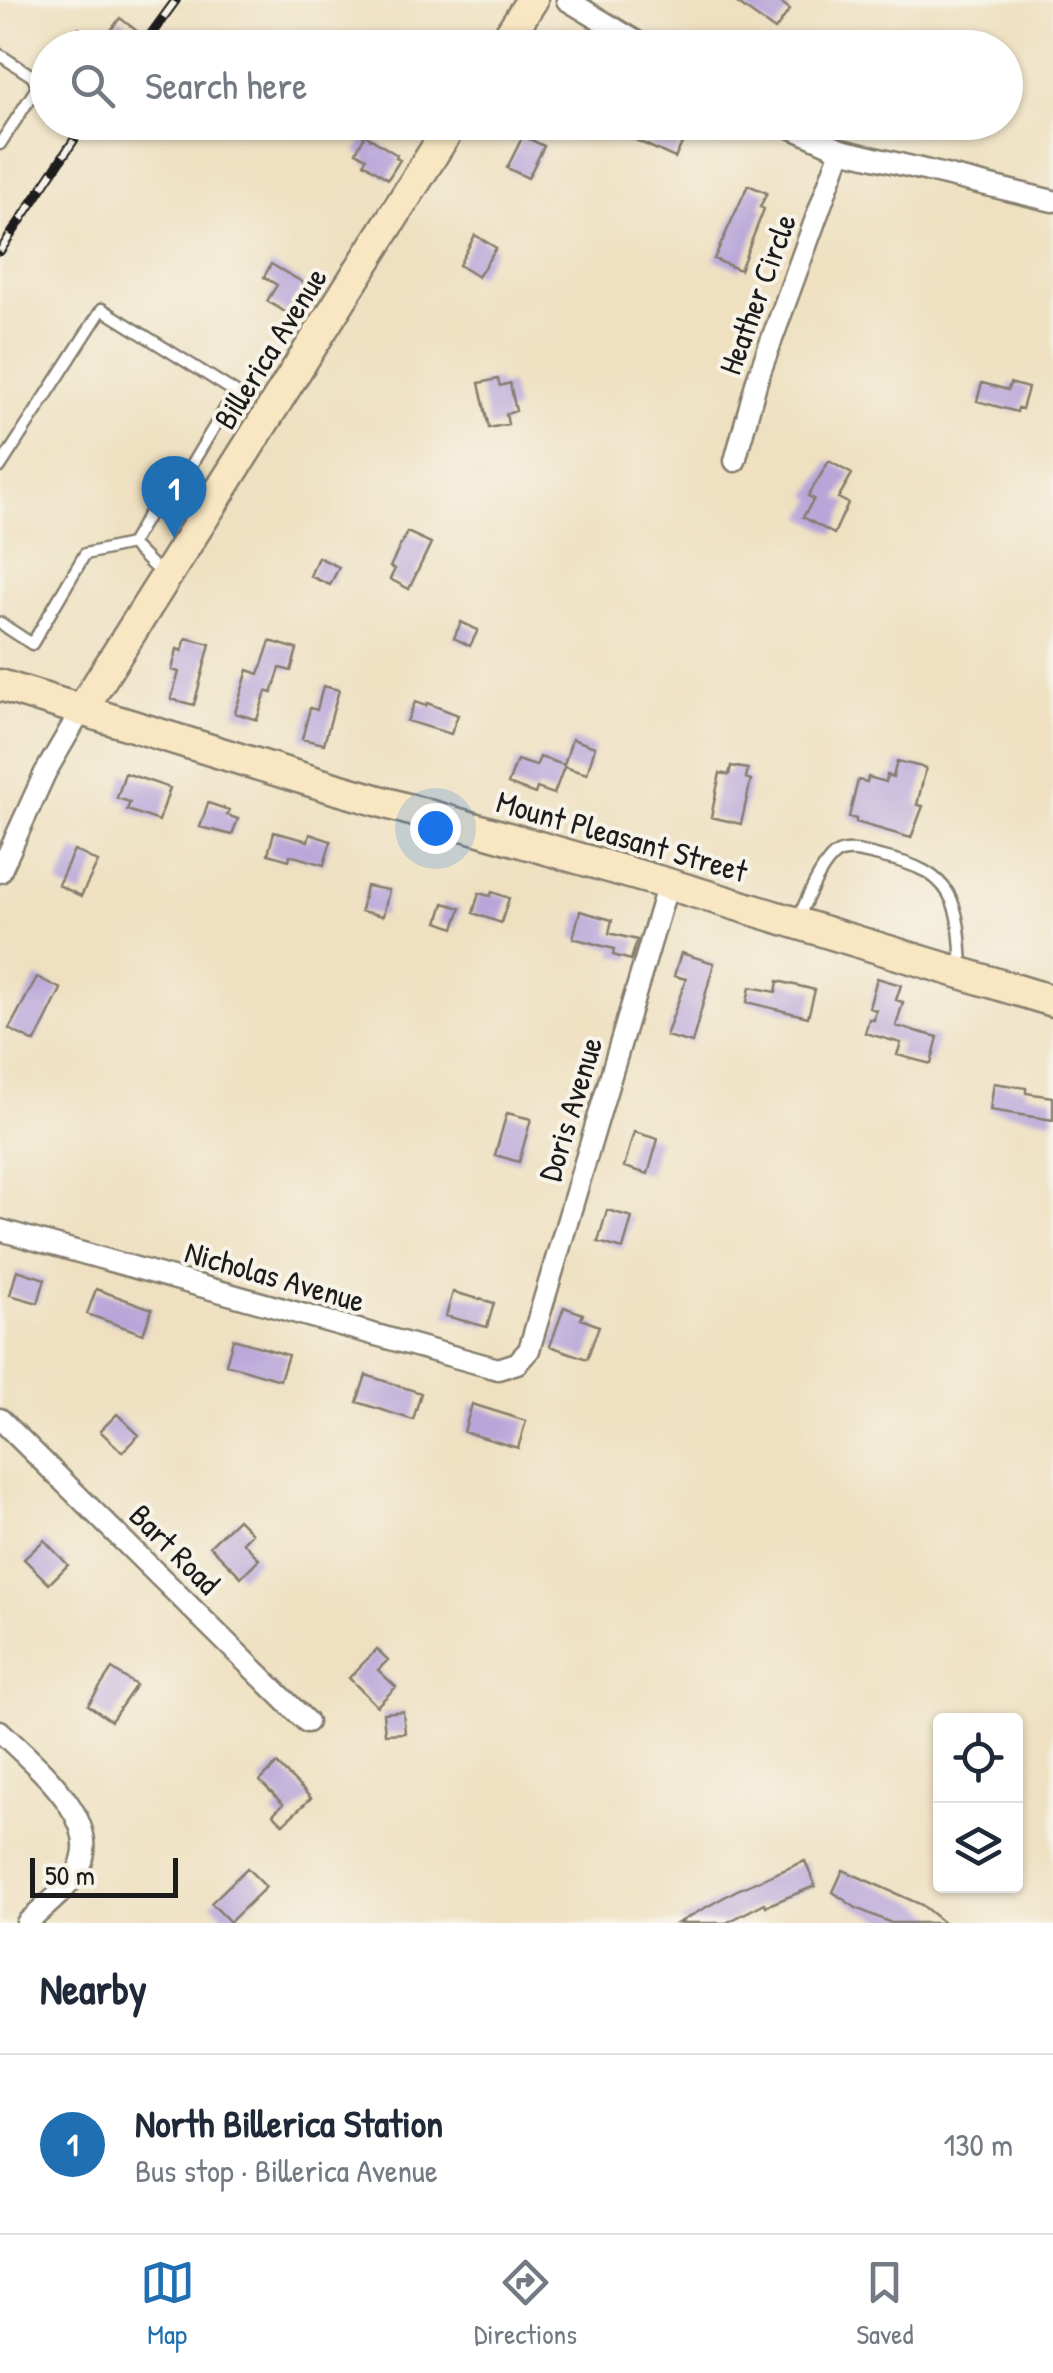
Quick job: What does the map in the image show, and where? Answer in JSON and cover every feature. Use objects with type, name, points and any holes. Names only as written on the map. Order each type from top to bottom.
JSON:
[{"type":"main road","points":[[513,30],[532,0]]},
{"type":"main road","name":"Billerica Avenue","points":[[82,711],[442,140]]},
{"type":"main road","name":"Mount Pleasant Street","points":[[0,686],[1053,1001]]},
{"type":"street","points":[[567,0],[616,30]]},
{"type":"street","points":[[819,140],[841,150],[1053,201]]},
{"type":"street","name":"Heather Circle","points":[[735,461],[757,380],[841,150]]},
{"type":"street","name":"Billerica Avenue","points":[[0,872],[9,828],[82,711]]},
{"type":"street","name":"Doris Avenue","points":[[529,1350],[668,884]]},
{"type":"street","name":"Nicholas Avenue","points":[[0,1230],[498,1369],[516,1363],[529,1350]]},
{"type":"street","name":"Bart Road","points":[[0,1420],[307,1722]]},
{"type":"street","points":[[0,1731],[70,1804],[85,1837],[78,1872],[27,1923]]},
{"type":"lane","points":[[0,55],[30,75]]},
{"type":"lane","points":[[0,144],[30,98]]},
{"type":"lane","points":[[0,467],[102,309],[235,392],[176,492],[148,515],[131,544],[85,554],[32,644],[0,624]]},
{"type":"lane","points":[[176,492],[208,513]]},
{"type":"lane","points":[[131,544],[166,580]]},
{"type":"lane","points":[[796,924],[822,872],[838,852],[851,850],[930,871],[948,893],[960,931],[962,974]]},
{"type":"building","points":[[733,0],[777,0],[790,9],[775,30]]},
{"type":"building","points":[[120,18],[136,30],[111,30]]},
{"type":"building","points":[[362,140],[373,140],[400,160],[388,179],[364,163],[366,158],[356,152]]},
{"type":"building","points":[[521,140],[544,146],[528,178],[507,168]]},
{"type":"building","points":[[636,140],[684,140],[675,158]]},
{"type":"building","points":[[748,185],[767,193],[740,270],[714,259]]},
{"type":"building","points":[[475,235],[496,248],[478,277],[459,265]]},
{"type":"building","points":[[271,264],[304,283],[287,313],[267,301],[277,285],[264,277]]},
{"type":"building","points":[[498,379],[500,386],[510,383],[516,411],[506,414],[508,424],[489,428],[479,383]]},
{"type":"building","points":[[982,383],[1008,390],[1010,383],[1028,388],[1022,409],[1017,412],[977,401]]},
{"type":"building","points":[[829,461],[852,474],[838,498],[848,503],[834,534],[803,517],[814,499],[808,496]]},
{"type":"building","points":[[407,532],[431,543],[409,589],[390,579],[395,569],[390,567]]},
{"type":"building","points":[[318,557],[339,567],[330,585],[310,576]]},
{"type":"building","points":[[461,622],[478,630],[470,646],[454,638]]},
{"type":"building","points":[[186,638],[210,644],[194,705],[171,699],[179,672],[172,670],[177,649],[182,651]]},
{"type":"building","points":[[270,641],[297,649],[291,671],[280,668],[272,693],[266,691],[257,720],[235,713],[248,670],[259,674]]},
{"type":"building","points":[[323,686],[339,690],[324,744],[302,739],[310,708],[317,710]]},
{"type":"building","points":[[415,702],[458,715],[451,734],[407,721]]},
{"type":"building","points":[[572,739],[595,747],[587,774],[564,767],[554,794],[537,788],[535,794],[508,784],[517,760],[536,766],[540,757],[564,765]]},
{"type":"building","points":[[897,761],[926,768],[917,805],[923,806],[911,838],[849,817],[858,780],[867,782],[868,777],[886,782],[887,775],[893,777]]},
{"type":"building","points":[[731,766],[748,769],[746,778],[751,780],[741,824],[711,817],[720,773],[729,775]]},
{"type":"building","points":[[125,773],[170,788],[159,821],[127,810],[130,802],[117,798]]},
{"type":"building","points":[[208,803],[229,810],[227,815],[238,819],[232,835],[200,827]]},
{"type":"building","points":[[274,832],[308,841],[310,834],[331,841],[324,865],[290,855],[289,860],[268,854]]},
{"type":"building","points":[[74,850],[98,862],[81,896],[58,885]]},
{"type":"building","points":[[366,886],[389,890],[383,916],[361,911]]},
{"type":"building","points":[[492,892],[509,898],[501,923],[473,913],[479,893],[490,896]]},
{"type":"building","points":[[444,903],[461,908],[454,928],[438,922]]},
{"type":"building","points":[[580,911],[612,920],[609,933],[637,940],[631,960],[613,955],[614,949],[573,938]]},
{"type":"building","points":[[681,953],[714,963],[692,1043],[666,1036],[686,979],[674,976]]},
{"type":"building","points":[[37,977],[61,989],[35,1042],[9,1029]]},
{"type":"building","points":[[877,978],[901,985],[896,1000],[903,1002],[896,1026],[938,1037],[931,1064],[897,1055],[901,1043],[865,1033],[869,1019],[874,1020],[876,1010],[869,1008]]},
{"type":"building","points":[[778,981],[815,990],[808,1017],[747,1002],[750,987],[776,992]]},
{"type":"building","points":[[994,1083],[1053,1097],[1053,1120],[990,1110]]},
{"type":"building","points":[[507,1113],[531,1119],[519,1162],[495,1155]]},
{"type":"building","points":[[634,1132],[658,1139],[648,1174],[624,1167]]},
{"type":"building","points":[[607,1210],[632,1217],[623,1249],[598,1242]]},
{"type":"building","points":[[17,1270],[45,1279],[38,1303],[10,1295]]},
{"type":"building","points":[[96,1289],[152,1309],[143,1334],[87,1314]]},
{"type":"building","points":[[453,1292],[494,1303],[487,1327],[446,1316]]},
{"type":"building","points":[[564,1307],[599,1326],[587,1359],[550,1346]]},
{"type":"building","points":[[233,1339],[288,1355],[280,1380],[226,1364]]},
{"type":"building","points":[[366,1375],[421,1393],[413,1420],[357,1402]]},
{"type":"building","points":[[472,1404],[526,1421],[518,1448],[464,1432]]},
{"type":"building","points":[[117,1414],[139,1435],[122,1452],[100,1431]]},
{"type":"building","points":[[238,1519],[252,1533],[243,1542],[259,1559],[241,1577],[210,1546]]},
{"type":"building","points":[[44,1540],[68,1565],[49,1584],[24,1559]]},
{"type":"building","points":[[377,1649],[388,1660],[378,1670],[396,1687],[377,1706],[349,1678]]},
{"type":"building","points":[[112,1669],[136,1685],[111,1721],[88,1705]]},
{"type":"building","points":[[403,1711],[405,1733],[385,1734],[383,1713]]},
{"type":"building","points":[[277,1764],[311,1798],[283,1824],[273,1814],[283,1804],[260,1781]]},
{"type":"building","points":[[805,1861],[815,1886],[766,1906],[765,1903],[726,1923],[678,1923],[737,1890]]},
{"type":"building","points":[[247,1868],[266,1887],[230,1922],[211,1903]]},
{"type":"building","points":[[843,1870],[922,1905],[944,1923],[891,1923],[856,1908],[833,1892]]},
{"type":"railway","points":[[154,30],[176,0]]},
{"type":"railway","points":[[0,251],[74,140]]},
{"type":"place","name":"North Billerica Station","points":[[174,538]]}]
